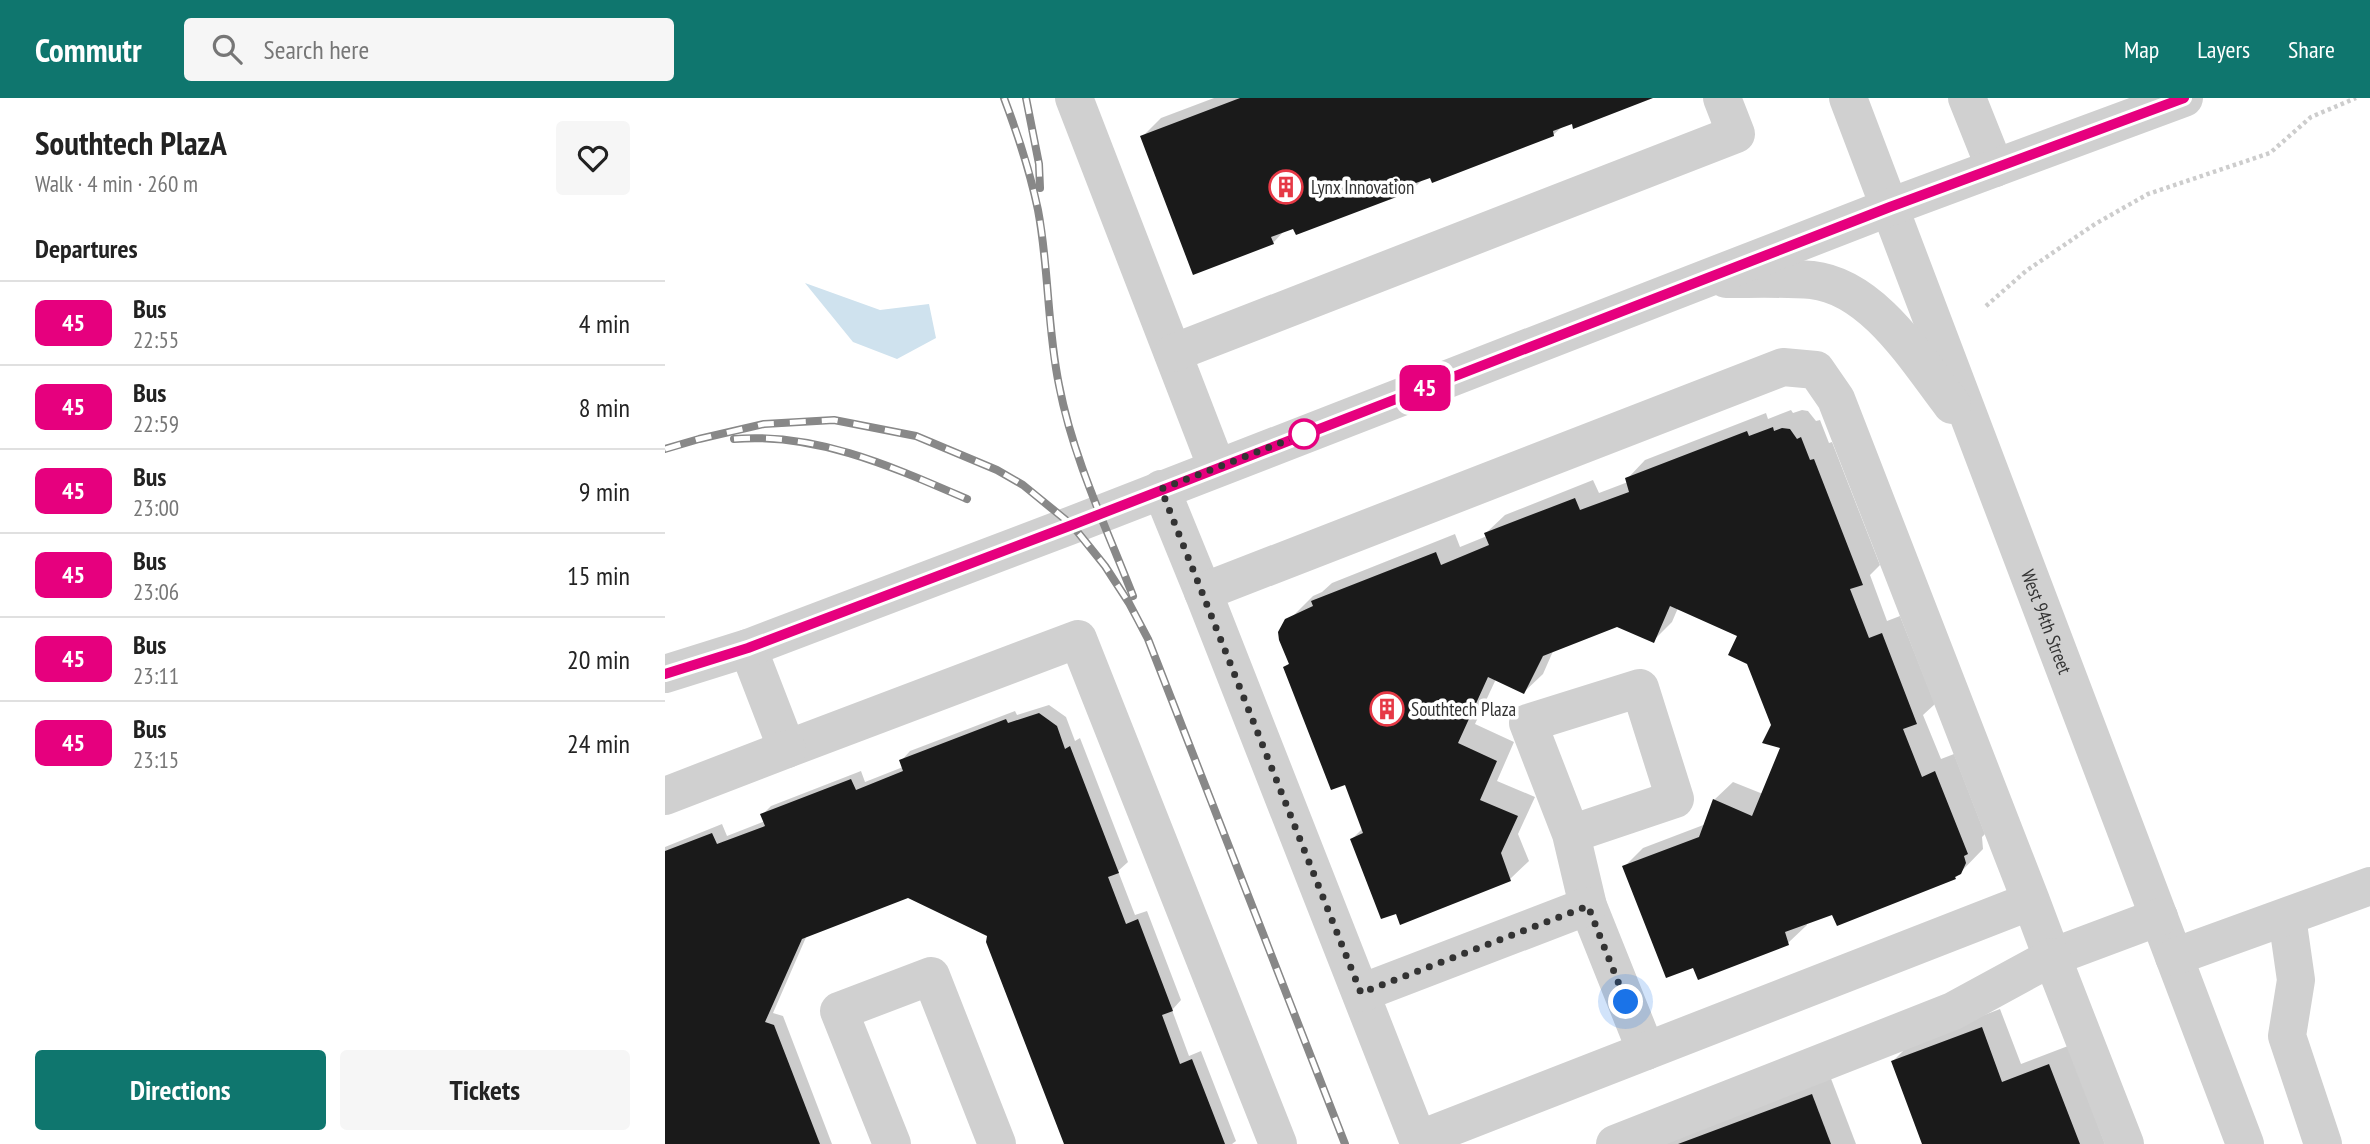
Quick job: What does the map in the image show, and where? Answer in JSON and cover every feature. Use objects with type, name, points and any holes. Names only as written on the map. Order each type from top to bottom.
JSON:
[{"type":"street","points":[[1074,98],[1217,468]]},
{"type":"street","points":[[1173,353],[1736,134],[1722,98]]},
{"type":"street","name":"West 94th Street","points":[[1848,98],[2245,1144]]},
{"type":"street","points":[[1967,98],[1995,168]]},
{"type":"street","points":[[665,674],[748,648],[2174,100]]},
{"type":"street","points":[[1710,278],[1813,281],[1836,286],[1851,294],[1871,308],[1892,329],[1975,434]]},
{"type":"street","points":[[1203,592],[1783,366],[1816,370],[1836,399],[2125,1144]]},
{"type":"street","points":[[1161,489],[1418,1140],[2031,901]]},
{"type":"street","points":[[665,796],[1078,639],[1278,1144]]},
{"type":"street","points":[[748,648],[787,749]]},
{"type":"street","points":[[1570,834],[1588,906],[1646,1051]]},
{"type":"street","points":[[2174,957],[2370,886]]},
{"type":"street","points":[[1361,993],[1588,906]]},
{"type":"street","points":[[1615,1144],[1952,1011],[2052,957],[2159,917]]},
{"type":"street","points":[[2287,917],[2296,980],[2287,1036],[2323,1144]]},
{"type":"street","points":[[892,1144],[839,1011],[931,976],[997,1144]]},
{"type":"path","points":[[1986,306],[2026,271],[2095,224],[2148,194],[2270,153],[2311,117],[2356,98]]},
{"type":"water","points":[[805,283],[880,310],[929,304],[936,338],[897,359],[853,342]]},
{"type":"building","name":"Lynx Innovation","points":[[1240,98],[1653,98],[1573,129],[1572,124],[1553,131],[1554,136],[1432,183],[1430,178],[1413,184],[1415,190],[1296,235],[1293,229],[1271,237],[1274,244],[1193,275],[1140,136]]},
{"type":"building","name":"Southtech Plaza","points":[[1773,427],[1774,431],[1790,429],[1797,439],[1801,437],[1810,460],[1814,459],[1863,585],[1850,589],[1869,638],[1882,633],[1917,724],[1903,729],[1922,777],[1935,771],[1968,854],[1964,856],[1966,863],[1961,874],[1955,877],[1956,879],[1837,926],[1832,915],[1785,932],[1789,945],[1698,980],[1693,968],[1666,978],[1622,866],[1699,837],[1713,799],[1752,816],[1780,748],[1762,743],[1771,725],[1747,664],[1728,655],[1737,636],[1670,606],[1654,643],[1617,627],[1543,656],[1524,694],[1488,677],[1458,743],[1497,761],[1480,800],[1518,816],[1501,853],[1511,881],[1400,925],[1396,914],[1381,919],[1350,839],[1363,833],[1345,785],[1331,790],[1283,667],[1289,664],[1278,632],[1285,619],[1313,606],[1311,601],[1436,552],[1441,565],[1489,545],[1484,533],[1575,498],[1580,510],[1629,492],[1625,478],[1747,431],[1749,436]]},
{"type":"building","points":[[1039,713],[1057,726],[1065,749],[1070,746],[1119,873],[1108,877],[1126,924],[1138,919],[1173,1011],[1162,1015],[1180,1064],[1192,1059],[1225,1144],[1064,1144],[986,942],[987,936],[908,898],[802,939],[765,1022],[774,1025],[820,1144],[665,1144],[665,851],[712,833],[717,844],[765,826],[760,814],[851,779],[856,790],[903,771],[899,760],[1006,719],[1008,723]]},
{"type":"building","points":[[1982,1027],[2002,1082],[2049,1064],[2080,1144],[1922,1144],[1891,1061]]},
{"type":"building","points":[[1812,1094],[1831,1144],[1678,1144]]},
{"type":"railway","points":[[1004,98],[1023,153],[1038,210],[1055,363],[1065,412],[1091,492],[1133,596]]},
{"type":"railway","points":[[1026,98],[1039,164],[1040,188]]},
{"type":"railway","points":[[665,449],[764,424],[834,420],[916,436],[997,470],[1023,485],[1072,525],[1105,566],[1148,639],[1345,1144]]},
{"type":"railway","points":[[734,439],[765,438],[824,446],[882,464],[967,499]]},
{"type":"bus line","name":"45","points":[[665,674],[748,648],[1890,207],[2184,98]]},
{"type":"place","name":"Lynx Innovation","points":[[1286,187]]},
{"type":"place","name":"Southtech Plaza","points":[[1387,709]]},
{"type":"route","points":[[1304,434],[1161,489],[1361,993],[1588,906],[1626,1002]]}]
